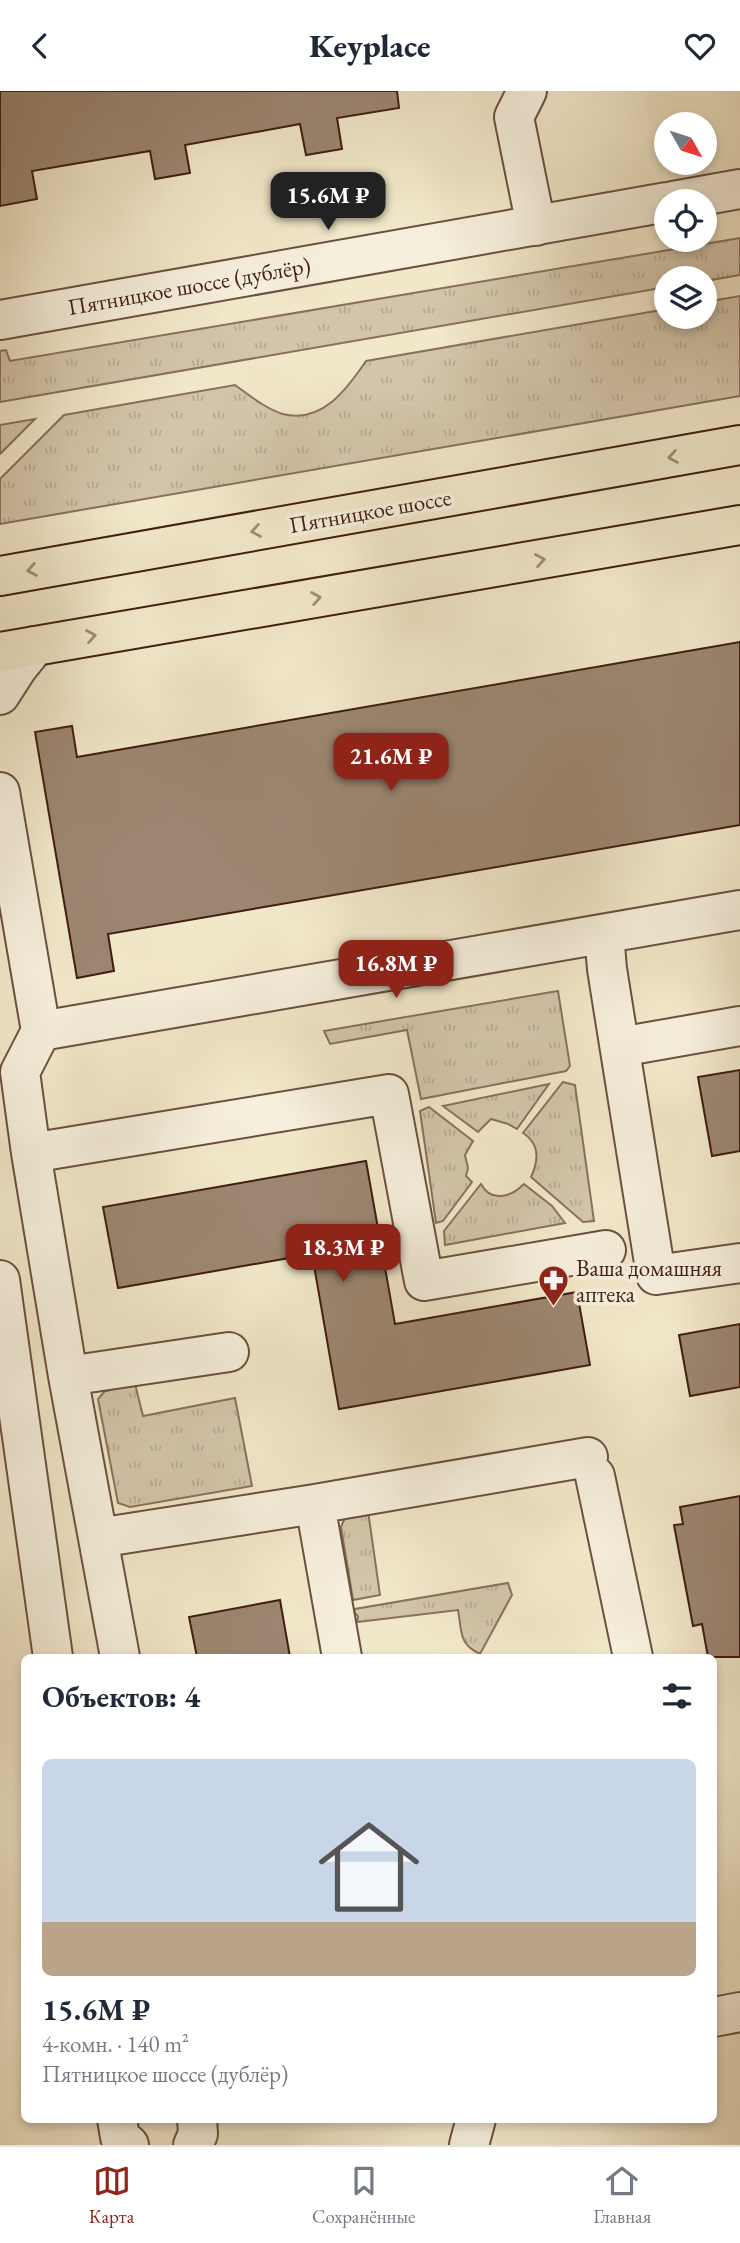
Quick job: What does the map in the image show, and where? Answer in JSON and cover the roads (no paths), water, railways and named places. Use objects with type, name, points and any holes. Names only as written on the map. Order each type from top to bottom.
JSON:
[{"type":"main road","name":"Пятницкое шоссе","points":[[0,576],[740,445]]},
{"type":"main road","points":[[18,649],[740,525]]},
{"type":"street","points":[[527,91],[514,117],[536,226]]},
{"type":"street","points":[[717,193],[740,189]]},
{"type":"street","name":"Пятницкое шоссе (дублёр)","points":[[0,320],[654,204]]},
{"type":"street","points":[[0,695],[18,667],[18,649]]},
{"type":"street","points":[[0,792],[41,1031],[20,1072],[31,1153],[68,1376],[119,1654]]},
{"type":"street","points":[[41,1031],[740,910]]},
{"type":"street","points":[[604,934],[656,1275],[740,1263]]},
{"type":"street","points":[[620,1047],[740,1026]]},
{"type":"street","points":[[31,1153],[389,1094],[424,1281],[606,1250]]},
{"type":"street","points":[[0,1280],[53,1654]]},
{"type":"street","points":[[68,1376],[229,1352]]},
{"type":"street","points":[[98,1538],[316,1504],[592,1466],[632,1654]]},
{"type":"street","points":[[316,1504],[341,1654]]},
{"type":"street","points":[[717,2016],[740,2012]]},
{"type":"street","points":[[118,2123],[120,2137],[129,2145]]},
{"type":"street","points":[[193,2145],[198,2134],[197,2123]]},
{"type":"street","points":[[469,2145],[475,2123]]},
{"type":"place","name":"Ваша домашняя аптека","points":[[553,1308]]}]
